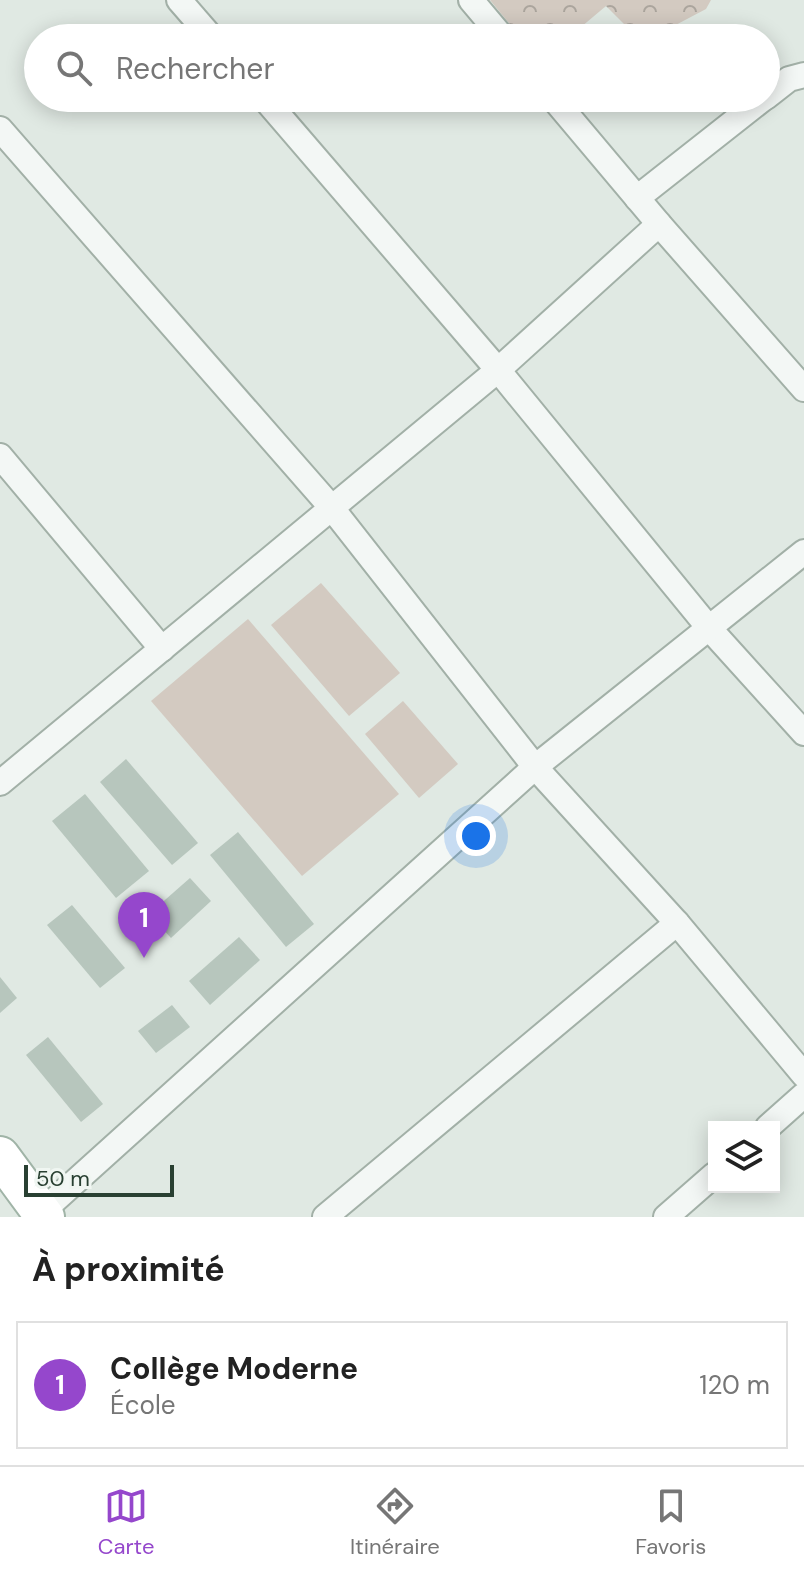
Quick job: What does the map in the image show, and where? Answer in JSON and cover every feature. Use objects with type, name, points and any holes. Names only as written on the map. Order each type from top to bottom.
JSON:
[{"type":"main road","points":[[0,1156],[41,1216]]},
{"type":"street","points":[[179,0],[200,24]]},
{"type":"street","points":[[471,0],[491,24]]},
{"type":"street","points":[[780,86],[789,79],[804,75]]},
{"type":"street","points":[[276,112],[498,370],[709,628],[804,733]]},
{"type":"street","points":[[565,112],[804,389]]},
{"type":"street","points":[[637,198],[746,112]]},
{"type":"street","points":[[0,129],[331,507],[535,767],[677,923],[804,1075]]},
{"type":"street","points":[[0,783],[498,370],[659,224]]},
{"type":"street","points":[[0,456],[162,649]]},
{"type":"street","points":[[41,1216],[535,767],[804,552]]},
{"type":"street","points":[[325,1217],[677,923]]},
{"type":"street","points":[[775,1121],[804,1095]]},
{"type":"street","points":[[666,1217],[708,1180]]},
{"type":"green space","points":[[490,0],[711,0],[706,9],[678,24],[624,24],[606,6],[585,24],[510,24]]},
{"type":"green space","points":[[321,583],[400,673],[349,716],[271,625]]},
{"type":"green space","points":[[248,619],[399,794],[302,876],[151,701]]},
{"type":"green space","points":[[403,701],[458,764],[419,798],[365,734]]},
{"type":"building","points":[[126,759],[198,843],[172,865],[100,782]]},
{"type":"building","points":[[85,794],[149,871],[116,898],[52,821]]},
{"type":"building","points":[[238,832],[314,924],[286,947],[210,855]]},
{"type":"building","points":[[190,878],[211,901],[171,938],[149,914]]},
{"type":"building","points":[[72,905],[125,968],[100,988],[47,925]]},
{"type":"building","points":[[239,937],[260,960],[210,1005],[189,981]]},
{"type":"building","points":[[0,977],[17,998],[0,1013]]},
{"type":"building","points":[[172,1005],[190,1027],[156,1053],[138,1031]]},
{"type":"building","points":[[48,1037],[103,1104],[81,1122],[26,1055]]},
{"type":"place","name":"Collège Moderne","points":[[144,958]]}]
